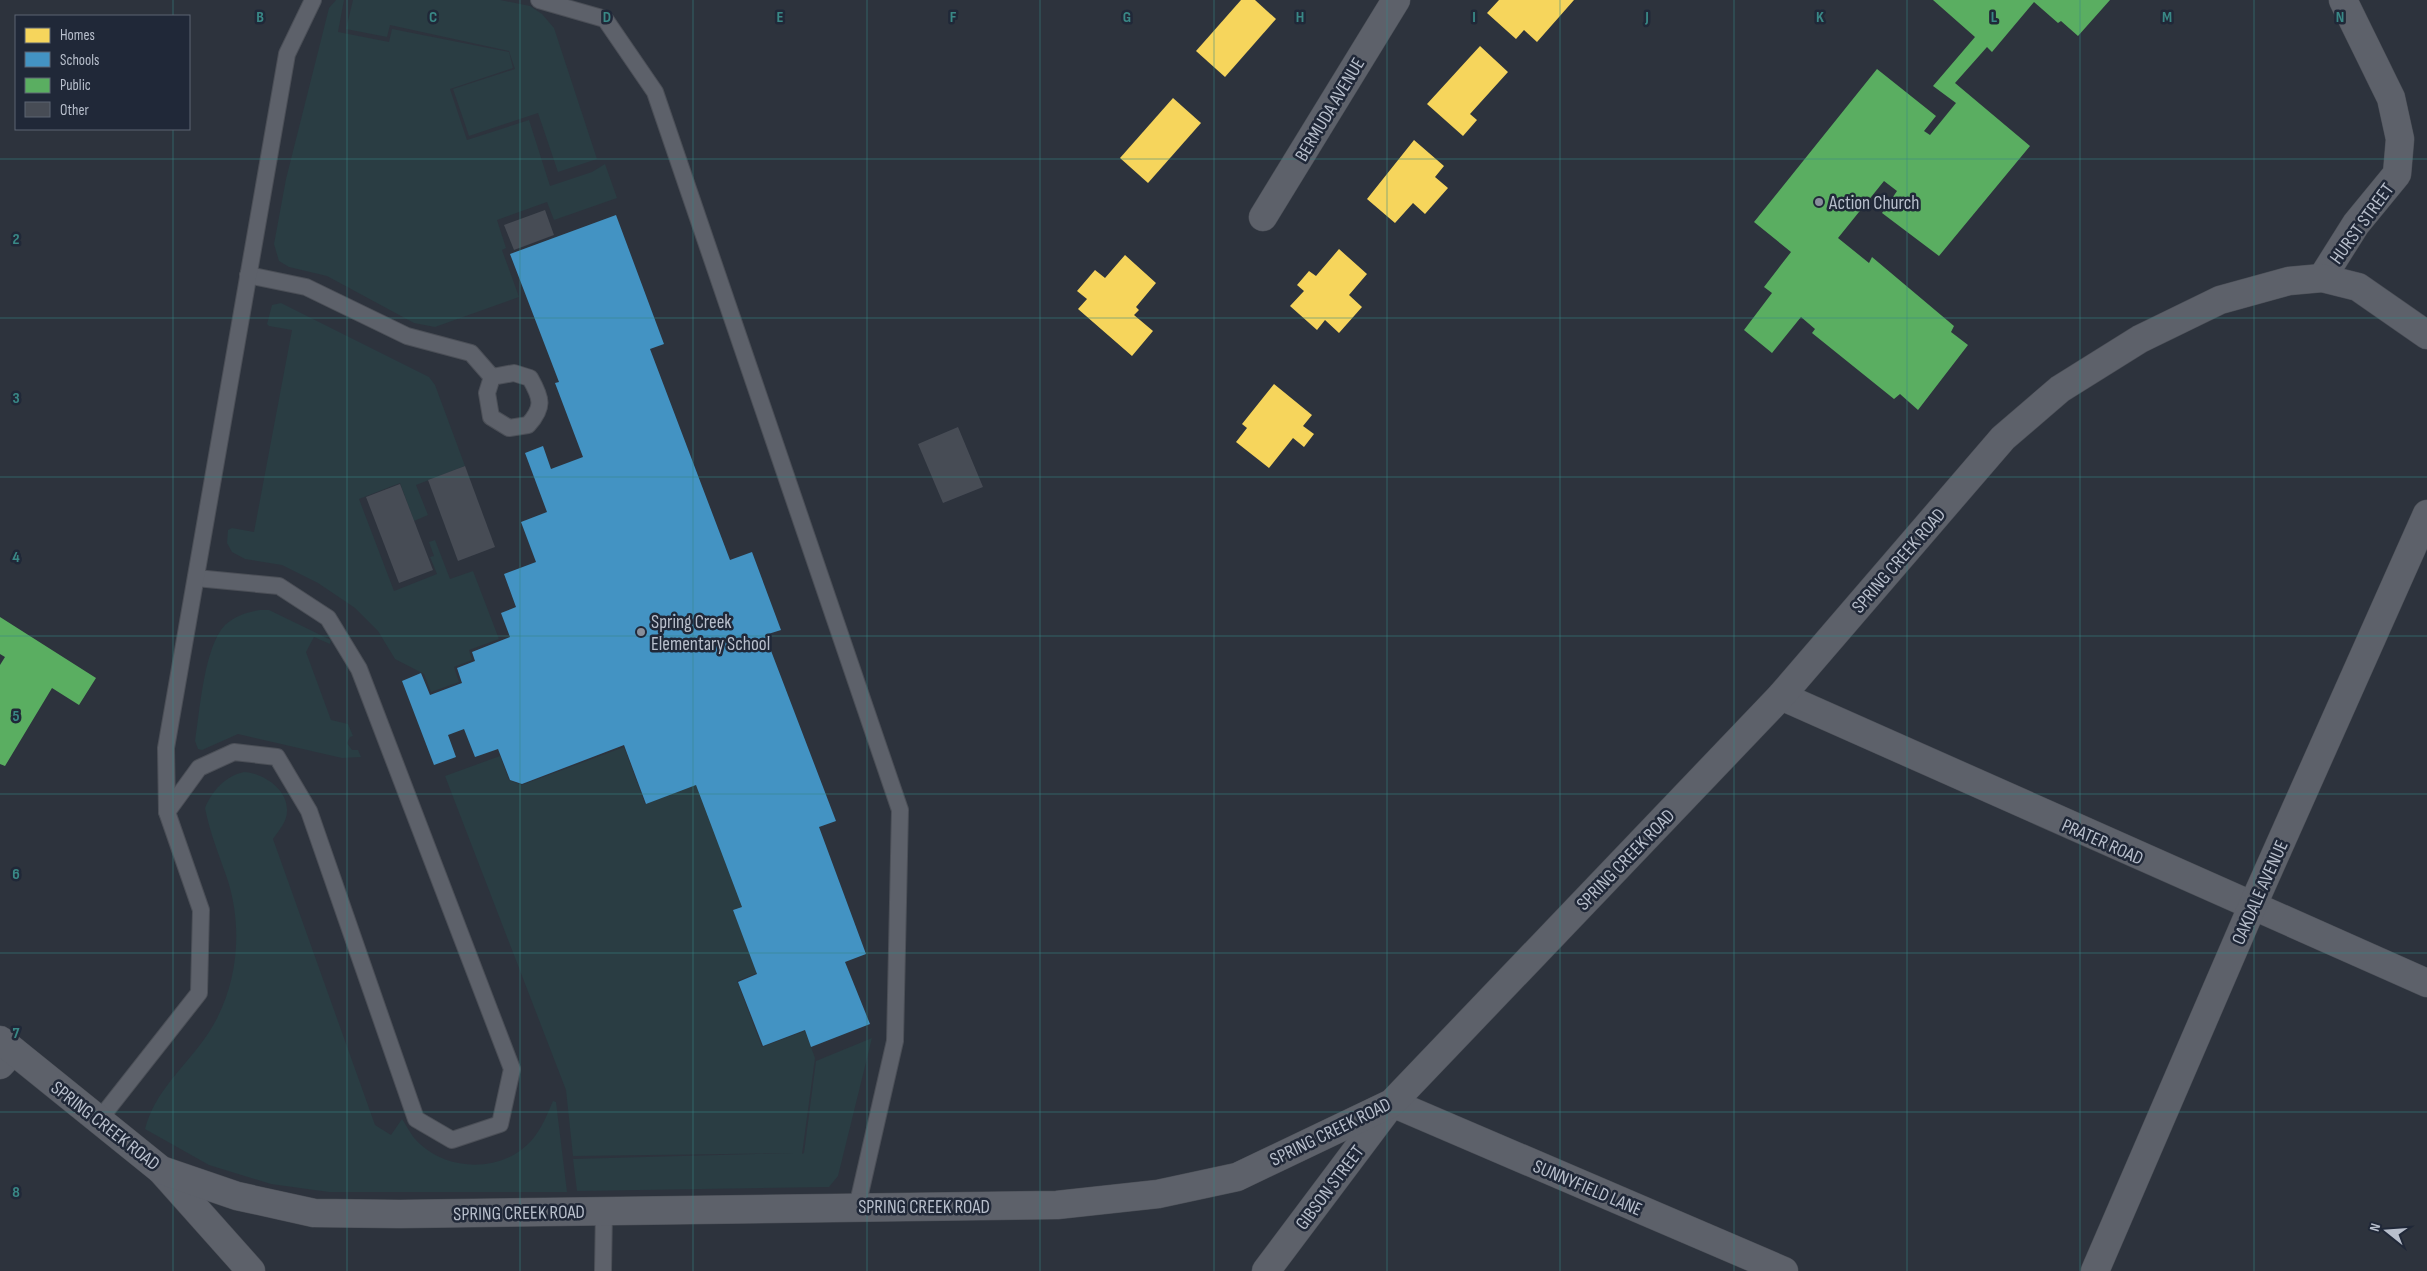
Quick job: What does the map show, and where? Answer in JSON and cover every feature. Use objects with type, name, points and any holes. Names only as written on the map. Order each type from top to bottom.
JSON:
[{"type":"street","name":"BERMUDA AVENUE","points":[[1263,217],[1396,0]]},
{"type":"street","name":"HURST STREET","points":[[2322,278],[2356,224],[2397,174],[2400,139],[2391,98],[2343,0]]},
{"type":"street","name":"SPRING CREEK ROAD","points":[[4,1052],[99,1120],[161,1170],[237,1196],[314,1212],[1057,1205],[1158,1194],[1237,1177],[1392,1103],[1781,696],[2003,438],[2060,389],[2140,338],[2220,300],[2289,281],[2322,278],[2358,287],[2427,335]]},
{"type":"street","name":"OAKDALE AVENUE","points":[[2095,1271],[2252,907],[2427,514]]},
{"type":"street","name":"PRATER ROAD","points":[[1781,696],[2252,907],[2427,983]]},
{"type":"street","name":"GIBSON STREET","points":[[1266,1271],[1392,1103]]},
{"type":"street","name":"SUNNYFIELD LANE","points":[[1392,1103],[1784,1271]]},
{"type":"street","points":[[161,1170],[251,1271]]},
{"type":"lane","points":[[99,1120],[199,993],[202,910],[166,812],[166,748],[287,54],[313,0]]},
{"type":"lane","points":[[539,0],[605,19],[655,92],[900,810],[895,1041],[856,1207]]},
{"type":"lane","points":[[248,275],[306,287],[406,336],[471,353],[492,377]]},
{"type":"lane","points":[[166,812],[199,768],[234,752],[277,757],[310,811],[416,1119],[452,1140],[500,1124],[512,1069],[359,668],[328,618],[279,586],[196,578]]},
{"type":"lane","points":[[603,1271],[604,1210]]},
{"type":"shaded area","points":[[336,0],[344,0],[338,32],[389,42],[392,29],[509,52],[513,68],[450,89],[467,140],[529,120],[550,186],[592,172],[605,164],[617,198],[554,220],[547,202],[497,220],[506,248],[502,250],[519,297],[435,327],[414,323],[327,276],[289,267],[279,261],[274,244],[286,179],[329,8]]},
{"type":"shaded area","points":[[353,0],[500,0],[530,6],[542,14],[554,28],[597,159],[558,172],[538,113],[469,136],[453,89],[515,69],[509,51],[390,25],[387,37],[346,29]]},
{"type":"shaded area","points":[[281,303],[429,377],[435,385],[465,466],[416,485],[428,515],[414,521],[400,483],[359,499],[394,591],[437,574],[430,557],[434,556],[429,542],[435,540],[450,579],[473,571],[499,639],[469,650],[472,660],[454,667],[459,682],[431,692],[424,674],[395,659],[378,631],[355,608],[318,583],[282,565],[245,559],[232,552],[227,543],[228,530],[232,528],[254,532],[292,330],[267,324],[272,305]]},
{"type":"shaded area","points":[[269,610],[331,640],[330,644],[314,637],[306,652],[331,720],[348,724],[353,736],[350,737],[347,743],[352,750],[358,750],[361,757],[342,758],[238,734],[202,750],[198,749],[195,741],[204,680],[212,648],[225,625],[246,613]]},
{"type":"shaded area","points":[[624,747],[645,804],[697,784],[742,907],[733,910],[757,973],[737,981],[762,1047],[805,1031],[815,1058],[802,1154],[804,1153],[816,1061],[872,1038],[838,1176],[829,1187],[577,1191],[573,1159],[795,1153],[573,1156],[566,1090],[445,776],[500,756],[509,780],[522,785]]},
{"type":"shaded area","points":[[244,772],[259,775],[273,784],[279,789],[286,803],[286,819],[273,839],[375,1125],[391,1135],[402,1119],[417,1141],[432,1153],[446,1160],[476,1165],[491,1163],[519,1151],[535,1137],[553,1101],[556,1102],[567,1192],[329,1192],[271,1184],[209,1165],[145,1129],[163,1091],[197,1049],[216,1020],[231,982],[236,942],[236,921],[228,881],[215,845],[205,808],[211,796],[220,785],[231,777]]},
{"type":"building: Homes","points":[[1241,0],[1255,0],[1276,19],[1225,77],[1196,51]]},
{"type":"building: Homes","points":[[1499,0],[1574,0],[1537,42],[1524,30],[1516,39],[1487,13]]},
{"type":"building: Homes","points":[[1480,46],[1508,72],[1470,114],[1477,120],[1463,136],[1427,104]]},
{"type":"building: Homes","points":[[1173,98],[1201,123],[1148,183],[1120,158]]},
{"type":"building: Homes","points":[[1414,140],[1444,166],[1435,177],[1448,188],[1425,214],[1413,203],[1395,223],[1367,199]]},
{"type":"building: Homes","points":[[1339,249],[1367,274],[1349,295],[1362,307],[1339,333],[1325,320],[1317,330],[1290,306],[1304,291],[1297,285],[1309,271],[1316,276]]},
{"type":"building: Homes","points":[[1125,255],[1156,283],[1136,307],[1139,310],[1134,315],[1153,331],[1132,356],[1078,309],[1087,299],[1077,291],[1095,270],[1105,278]]},
{"type":"building: Homes","points":[[1274,384],[1312,415],[1303,426],[1314,434],[1304,447],[1293,438],[1269,468],[1236,442],[1247,428],[1242,424]]},
{"type":"building: Schools","name":"Spring Creek Elementary School","points":[[616,215],[664,344],[650,349],[730,560],[752,552],[781,630],[765,635],[836,821],[819,827],[866,954],[845,962],[870,1024],[811,1047],[805,1030],[763,1046],[738,982],[757,974],[733,910],[742,907],[696,785],[646,804],[624,745],[522,784],[510,780],[498,749],[475,757],[464,729],[448,735],[456,757],[434,765],[402,681],[421,673],[430,695],[462,683],[457,668],[475,661],[472,652],[510,637],[501,613],[516,607],[504,574],[536,562],[521,522],[547,512],[525,453],[543,446],[551,469],[583,457],[555,383],[559,382],[510,254]]},
{"type":"building: Public","name":"Action Church","points":[[1933,0],[2110,0],[2078,36],[2061,21],[2058,23],[2034,2],[1992,52],[1987,47],[1955,83],[2030,146],[1939,256],[1882,213],[1897,191],[1884,181],[1838,238],[1869,263],[1872,257],[1954,326],[1951,332],[1968,345],[1918,410],[1900,394],[1894,399],[1812,333],[1815,329],[1801,317],[1772,353],[1744,330],[1772,293],[1764,287],[1791,252],[1754,222],[1877,69],[1936,116],[1924,131],[1930,135],[1956,103],[1933,86],[1975,37]]},
{"type":"building: Public","points":[[0,617],[96,678],[79,705],[52,688],[5,766],[0,764],[0,665],[5,657],[0,654]]},
{"type":"building: Other","points":[[545,210],[554,235],[514,250],[504,225]]},
{"type":"building: Other","points":[[958,427],[983,487],[943,503],[918,444]]},
{"type":"building: Other","points":[[465,466],[495,547],[458,561],[428,480]]},
{"type":"building: Other","points":[[400,484],[433,570],[399,583],[366,497]]},
{"type":"place","name":"Action Church","points":[[1819,202]]},
{"type":"place","name":"Spring Creek Elementary School","points":[[641,632]]}]
